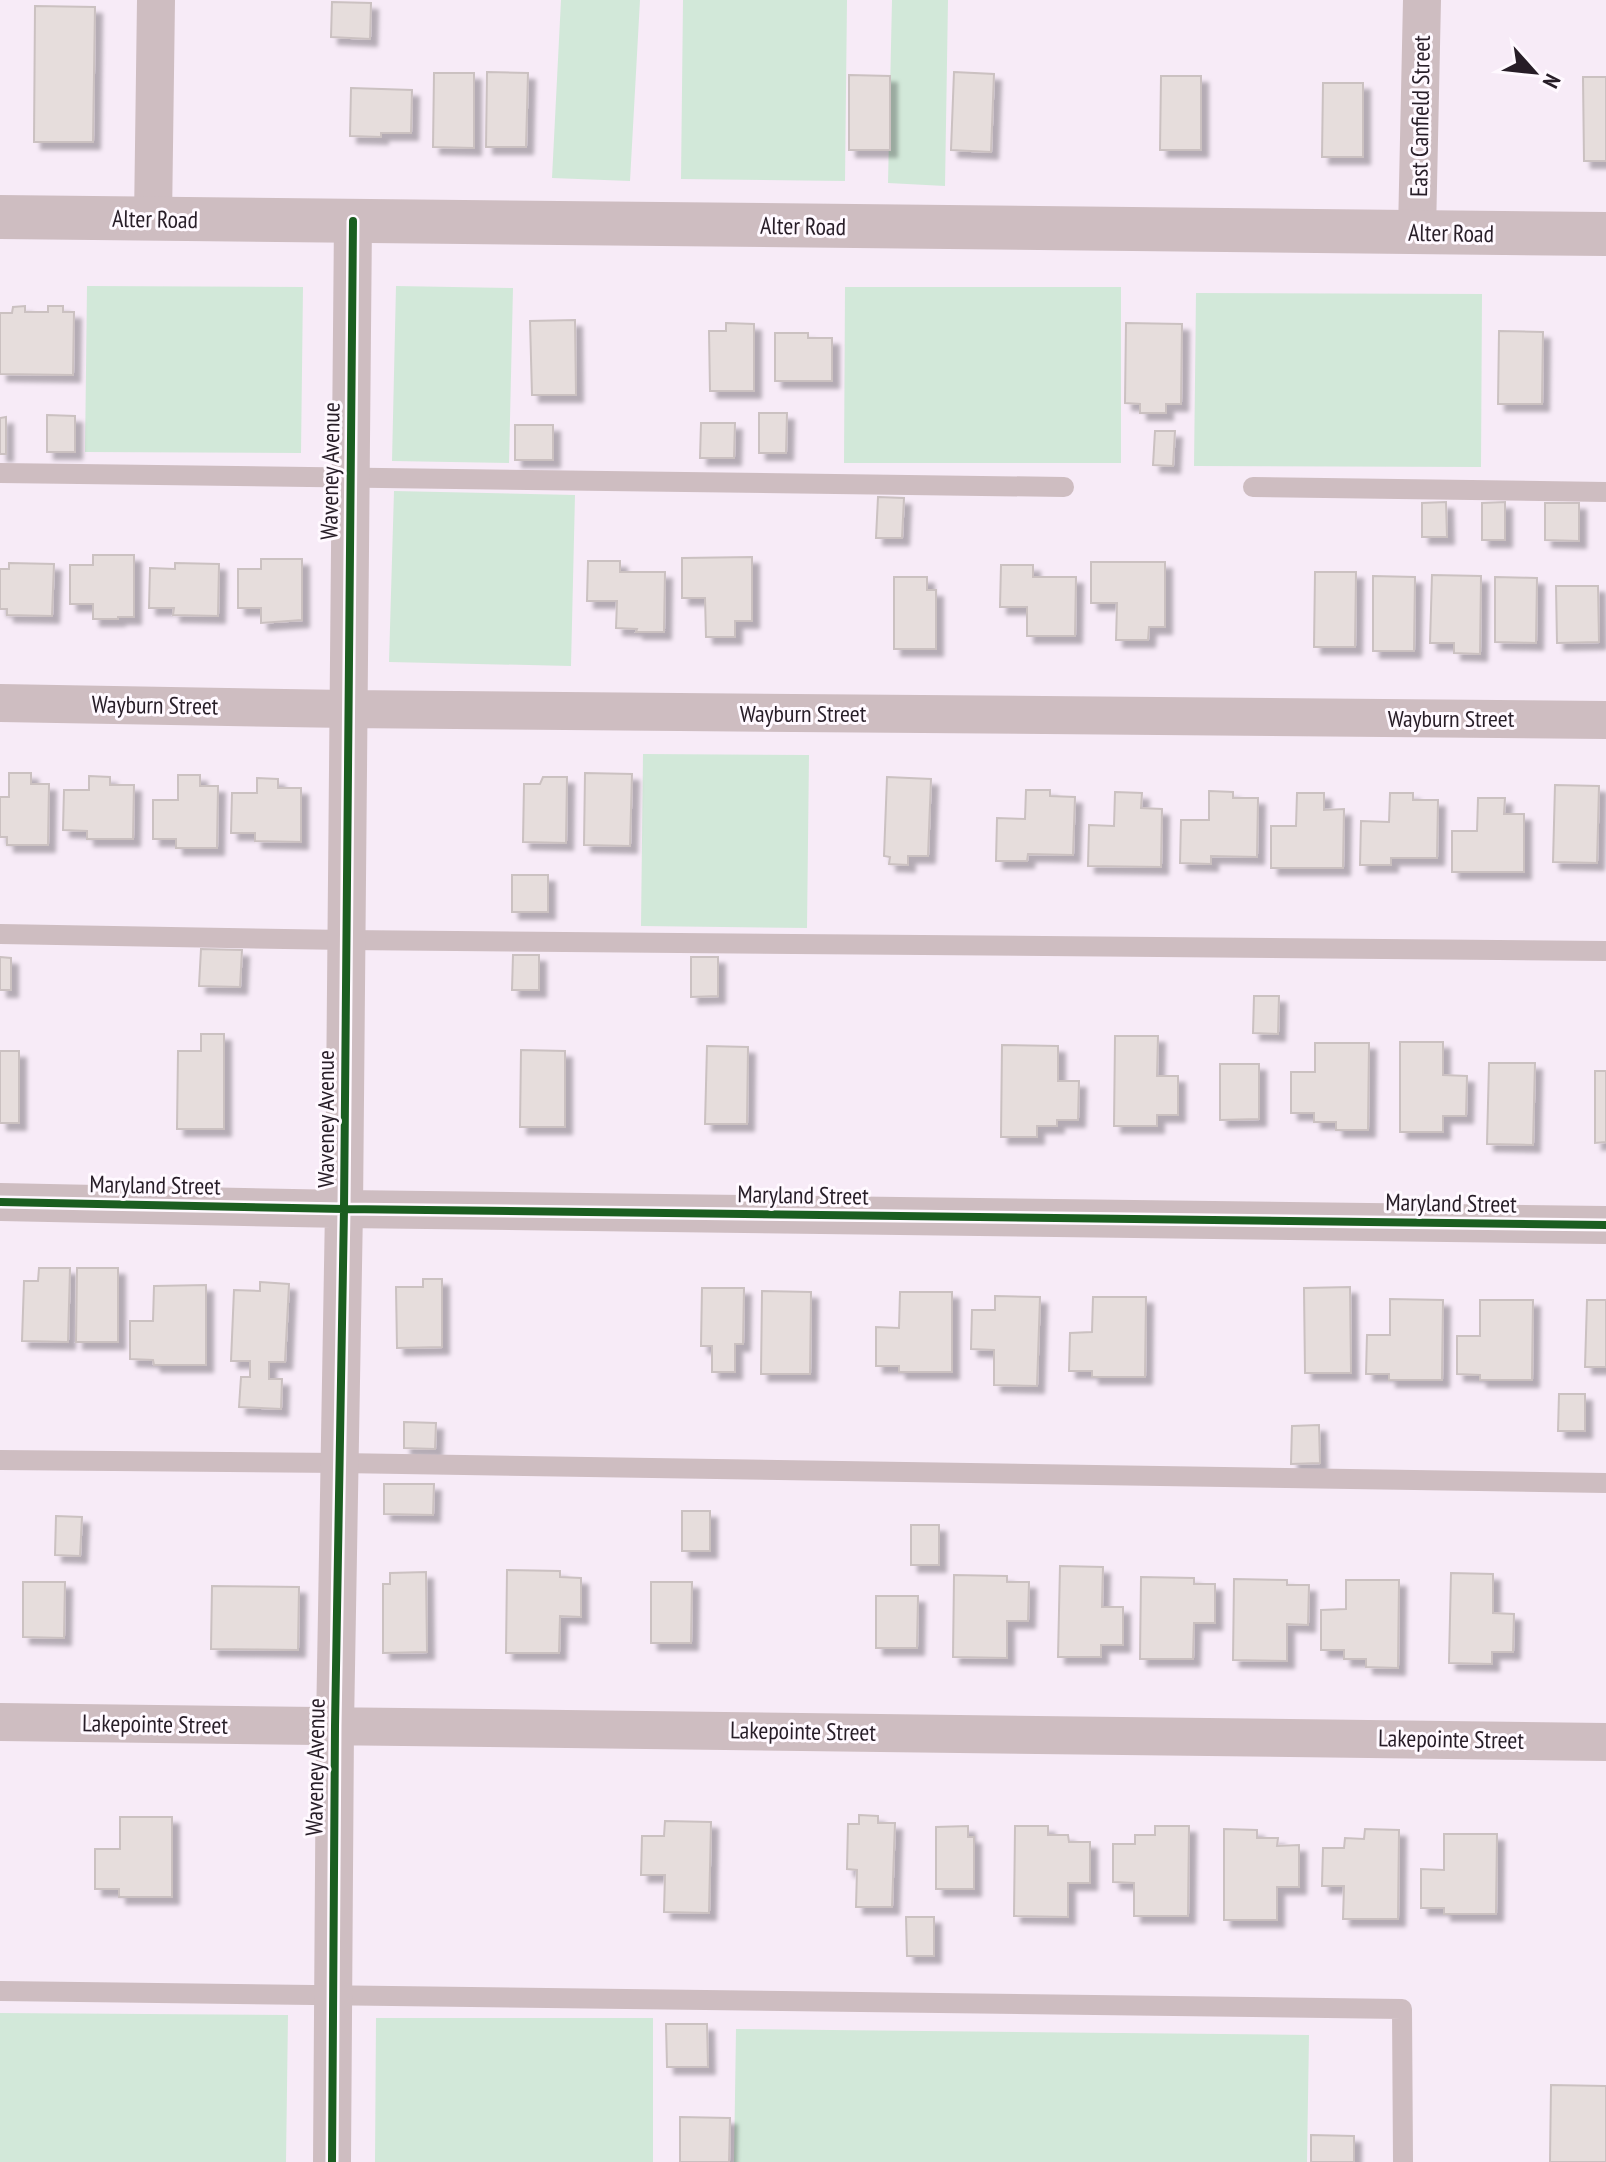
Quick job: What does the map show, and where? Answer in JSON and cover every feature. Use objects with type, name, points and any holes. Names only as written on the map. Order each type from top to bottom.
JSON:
[{"type":"street","points":[[153,219],[156,0]]},
{"type":"street","name":"East Canfield Street","points":[[1417,232],[1422,0]]},
{"type":"street","name":"Alter Road","points":[[0,217],[1606,234]]},
{"type":"street","name":"Waveney Avenue","points":[[332,2162],[353,221]]},
{"type":"street","name":"Wayburn Street","points":[[0,703],[1606,720]]},
{"type":"street","name":"Maryland Street","points":[[0,1202],[1606,1225]]},
{"type":"street","name":"Lakepointe Street","points":[[0,1722],[1606,1742]]},
{"type":"lane","points":[[0,473],[1064,487]]},
{"type":"lane","points":[[1253,487],[1606,492]]},
{"type":"lane","points":[[0,934],[1606,951]]},
{"type":"lane","points":[[0,1460],[1606,1483]]},
{"type":"lane","points":[[0,1991],[1402,2009],[1403,2162]]},
{"type":"green space","points":[[561,0],[640,0],[630,181],[552,178]]},
{"type":"green space","points":[[683,0],[847,0],[845,181],[681,179]]},
{"type":"green space","points":[[892,0],[948,0],[945,186],[888,183]]},
{"type":"green space","points":[[87,286],[303,287],[301,453],[85,452]]},
{"type":"green space","points":[[396,286],[513,288],[509,463],[392,461]]},
{"type":"green space","points":[[845,287],[1121,287],[1121,463],[844,463]]},
{"type":"green space","points":[[1196,293],[1482,294],[1481,467],[1194,466]]},
{"type":"green space","points":[[394,491],[575,495],[571,666],[389,662]]},
{"type":"green space","points":[[643,754],[809,755],[807,928],[641,926]]},
{"type":"green space","points":[[0,2013],[288,2015],[286,2162],[0,2162]]},
{"type":"green space","points":[[376,2018],[653,2018],[653,2162],[375,2162]]},
{"type":"green space","points":[[736,2029],[1309,2035],[1307,2162],[734,2162]]},
{"type":"building","points":[[332,2],[371,3],[370,39],[331,37]]},
{"type":"building","points":[[35,6],[95,7],[93,142],[34,142]]},
{"type":"building","points":[[487,72],[528,73],[526,147],[486,147]]},
{"type":"building","points":[[954,72],[994,74],[991,152],[951,150]]},
{"type":"building","points":[[434,73],[474,73],[474,148],[433,147]]},
{"type":"building","points":[[849,75],[890,76],[890,150],[849,150]]},
{"type":"building","points":[[1161,76],[1201,76],[1201,150],[1160,150]]},
{"type":"building","points":[[1583,77],[1606,77],[1606,161],[1584,161]]},
{"type":"building","points":[[1323,83],[1363,83],[1363,157],[1322,157]]},
{"type":"building","points":[[351,88],[412,90],[411,133],[381,133],[381,137],[350,136]]},
{"type":"building","points":[[25,306],[25,312],[48,312],[48,306],[63,306],[63,312],[74,312],[73,375],[0,374],[0,313],[12,313],[13,307]]},
{"type":"building","points":[[575,320],[576,395],[532,395],[530,321]]},
{"type":"building","points":[[726,323],[754,324],[754,391],[710,391],[709,331],[726,331]]},
{"type":"building","points":[[1126,323],[1182,324],[1181,404],[1166,404],[1166,413],[1140,413],[1140,404],[1125,403]]},
{"type":"building","points":[[1499,331],[1543,332],[1542,404],[1498,404]]},
{"type":"building","points":[[775,333],[808,333],[808,338],[832,338],[832,381],[775,381]]},
{"type":"building","points":[[759,413],[787,413],[786,453],[759,453]]},
{"type":"building","points":[[47,415],[75,416],[75,452],[47,452]]},
{"type":"building","points":[[6,417],[6,454],[0,454],[0,418]]},
{"type":"building","points":[[701,423],[735,423],[734,458],[700,458]]},
{"type":"building","points":[[515,425],[553,425],[553,460],[515,460]]},
{"type":"building","points":[[1155,431],[1175,431],[1173,466],[1153,465]]},
{"type":"building","points":[[878,497],[904,498],[902,538],[876,538]]},
{"type":"building","points":[[1446,502],[1447,537],[1422,537],[1422,503]]},
{"type":"building","points":[[1505,502],[1505,540],[1482,540],[1482,503]]},
{"type":"building","points":[[1545,503],[1579,503],[1579,541],[1545,540]]},
{"type":"building","points":[[93,555],[134,555],[134,617],[93,619],[93,604],[70,604],[70,565],[93,565]]},
{"type":"building","points":[[752,557],[752,621],[735,621],[735,637],[706,637],[705,598],[682,598],[682,558]]},
{"type":"building","points":[[261,559],[302,559],[302,620],[261,623],[261,608],[238,608],[238,569],[261,569]]},
{"type":"building","points":[[588,561],[620,561],[620,572],[665,572],[664,632],[616,628],[617,601],[587,601]]},
{"type":"building","points":[[1091,562],[1165,562],[1165,627],[1149,627],[1148,640],[1116,640],[1117,603],[1091,603]]},
{"type":"building","points":[[9,563],[54,564],[52,616],[7,615],[7,609],[0,609],[0,569],[9,569]]},
{"type":"building","points":[[175,563],[219,564],[218,616],[173,615],[174,608],[149,608],[150,568],[175,569]]},
{"type":"building","points":[[1001,565],[1033,565],[1033,577],[1076,577],[1075,636],[1027,636],[1027,607],[1000,607]]},
{"type":"building","points":[[1315,572],[1356,572],[1355,647],[1314,647]]},
{"type":"building","points":[[1432,575],[1481,576],[1480,654],[1454,653],[1454,643],[1430,643]]},
{"type":"building","points":[[1373,576],[1415,577],[1414,651],[1373,651]]},
{"type":"building","points":[[894,577],[927,577],[927,590],[936,590],[936,649],[894,649]]},
{"type":"building","points":[[1495,577],[1537,578],[1536,643],[1495,642]]},
{"type":"building","points":[[1556,586],[1598,586],[1599,642],[1557,643]]},
{"type":"building","points":[[9,773],[31,773],[31,784],[49,784],[48,845],[7,845],[7,837],[0,837],[0,797],[9,797]]},
{"type":"building","points":[[585,773],[632,774],[630,846],[584,845]]},
{"type":"building","points":[[178,775],[200,775],[200,786],[218,786],[217,848],[176,848],[176,839],[153,839],[153,800],[178,800]]},
{"type":"building","points":[[89,776],[110,777],[110,785],[134,785],[133,839],[87,839],[87,831],[63,830],[64,790],[89,790]]},
{"type":"building","points":[[543,777],[567,777],[566,843],[523,842],[524,784],[540,784]]},
{"type":"building","points":[[887,777],[931,779],[928,856],[908,856],[908,865],[889,864],[890,857],[884,856]]},
{"type":"building","points":[[257,778],[278,779],[278,788],[301,788],[301,842],[255,841],[255,833],[231,833],[232,793],[257,793]]},
{"type":"building","points":[[1555,785],[1599,786],[1597,863],[1553,862]]},
{"type":"building","points":[[1026,790],[1050,790],[1050,796],[1075,797],[1073,855],[1028,854],[1027,861],[996,861],[997,818],[1025,819]]},
{"type":"building","points":[[1209,791],[1233,792],[1233,798],[1258,798],[1257,857],[1211,856],[1211,864],[1180,863],[1181,820],[1209,820]]},
{"type":"building","points":[[1115,792],[1142,793],[1141,808],[1162,809],[1161,867],[1088,866],[1089,825],[1114,826]]},
{"type":"building","points":[[1297,793],[1324,793],[1324,810],[1344,809],[1343,868],[1271,868],[1271,826],[1296,826]]},
{"type":"building","points":[[1390,793],[1413,793],[1413,800],[1438,800],[1437,858],[1391,858],[1391,865],[1360,865],[1361,821],[1389,822]]},
{"type":"building","points":[[1478,798],[1505,798],[1504,814],[1524,814],[1524,872],[1452,872],[1452,831],[1477,831]]},
{"type":"building","points":[[512,875],[548,875],[548,912],[512,912]]},
{"type":"building","points":[[201,949],[242,950],[240,987],[199,986]]},
{"type":"building","points":[[513,955],[539,955],[539,990],[512,990]]},
{"type":"building","points":[[0,957],[11,958],[11,990],[0,990]]},
{"type":"building","points":[[691,957],[718,957],[718,996],[691,997]]},
{"type":"building","points":[[1254,996],[1279,996],[1278,1034],[1253,1033]]},
{"type":"building","points":[[201,1034],[224,1034],[224,1129],[177,1129],[178,1051],[201,1051]]},
{"type":"building","points":[[1115,1036],[1158,1036],[1157,1076],[1178,1076],[1178,1115],[1157,1115],[1157,1126],[1114,1126]]},
{"type":"building","points":[[1400,1042],[1443,1042],[1443,1075],[1467,1076],[1466,1116],[1443,1116],[1443,1132],[1400,1132]]},
{"type":"building","points":[[1315,1043],[1369,1043],[1368,1130],[1336,1130],[1336,1122],[1314,1122],[1314,1113],[1291,1113],[1291,1072],[1315,1072]]},
{"type":"building","points":[[1002,1045],[1058,1046],[1058,1081],[1079,1081],[1078,1120],[1057,1120],[1057,1126],[1037,1126],[1037,1137],[1001,1137]]},
{"type":"building","points":[[707,1046],[748,1047],[747,1124],[705,1124]]},
{"type":"building","points":[[521,1050],[565,1051],[565,1127],[520,1127]]},
{"type":"building","points":[[0,1051],[19,1051],[19,1123],[0,1123]]},
{"type":"building","points":[[1489,1063],[1535,1063],[1533,1145],[1487,1144]]},
{"type":"building","points":[[1220,1064],[1259,1064],[1259,1119],[1220,1120]]},
{"type":"building","points":[[1595,1071],[1606,1071],[1606,1142],[1595,1143]]},
{"type":"building","points":[[39,1268],[70,1268],[68,1342],[22,1341],[24,1281],[38,1281]]},
{"type":"building","points":[[77,1268],[118,1268],[118,1342],[76,1342]]},
{"type":"building","points":[[423,1279],[442,1279],[442,1347],[397,1348],[396,1287],[423,1287]]},
{"type":"building","points":[[260,1282],[289,1284],[285,1362],[269,1362],[269,1379],[282,1379],[281,1409],[239,1407],[241,1377],[250,1377],[250,1361],[231,1361],[234,1290],[260,1291]]},
{"type":"building","points":[[206,1285],[206,1365],[154,1365],[153,1360],[130,1359],[130,1321],[153,1321],[154,1286]]},
{"type":"building","points":[[1350,1287],[1351,1373],[1305,1373],[1304,1288]]},
{"type":"building","points":[[702,1288],[744,1288],[743,1344],[735,1344],[735,1372],[712,1372],[712,1346],[701,1346]]},
{"type":"building","points":[[762,1291],[811,1292],[810,1374],[761,1374]]},
{"type":"building","points":[[900,1292],[952,1292],[952,1372],[899,1372],[899,1366],[876,1366],[876,1327],[899,1328]]},
{"type":"building","points":[[995,1296],[1040,1297],[1037,1386],[994,1385],[994,1350],[971,1349],[972,1310],[995,1310]]},
{"type":"building","points":[[1093,1297],[1146,1297],[1145,1377],[1092,1377],[1092,1371],[1069,1371],[1070,1333],[1092,1332]]},
{"type":"building","points":[[1390,1299],[1443,1300],[1442,1380],[1389,1380],[1389,1374],[1366,1374],[1367,1335],[1390,1335]]},
{"type":"building","points":[[1480,1300],[1533,1300],[1532,1380],[1480,1380],[1480,1375],[1457,1374],[1457,1336],[1480,1336]]},
{"type":"building","points":[[1587,1300],[1606,1300],[1606,1367],[1585,1367]]},
{"type":"building","points":[[1559,1394],[1585,1394],[1585,1431],[1558,1431]]},
{"type":"building","points":[[404,1422],[436,1423],[435,1449],[404,1448]]},
{"type":"building","points":[[1319,1425],[1320,1463],[1291,1464],[1292,1426]]},
{"type":"building","points":[[384,1484],[434,1484],[433,1515],[384,1514]]},
{"type":"building","points":[[682,1511],[710,1511],[710,1551],[682,1551]]},
{"type":"building","points":[[56,1516],[82,1517],[80,1556],[55,1555]]},
{"type":"building","points":[[911,1525],[939,1525],[939,1565],[911,1565]]},
{"type":"building","points":[[1060,1566],[1103,1567],[1102,1607],[1123,1607],[1123,1645],[1101,1645],[1101,1657],[1058,1657]]},
{"type":"building","points":[[507,1570],[560,1571],[560,1577],[581,1578],[581,1617],[560,1616],[559,1653],[506,1653]]},
{"type":"building","points":[[426,1572],[427,1652],[383,1653],[383,1584],[390,1584],[390,1573]]},
{"type":"building","points":[[1451,1573],[1493,1574],[1493,1613],[1514,1614],[1513,1652],[1492,1652],[1492,1664],[1449,1663]]},
{"type":"building","points":[[954,1575],[1007,1576],[1007,1582],[1029,1582],[1028,1621],[1007,1621],[1007,1658],[953,1657]]},
{"type":"building","points":[[1141,1577],[1194,1578],[1194,1584],[1215,1584],[1215,1623],[1194,1623],[1193,1659],[1140,1659]]},
{"type":"building","points":[[1234,1579],[1287,1580],[1287,1585],[1309,1585],[1308,1625],[1287,1624],[1287,1661],[1233,1660]]},
{"type":"building","points":[[1346,1580],[1399,1580],[1398,1668],[1366,1667],[1366,1659],[1344,1659],[1344,1650],[1321,1650],[1321,1610],[1346,1609]]},
{"type":"building","points":[[23,1582],[65,1582],[64,1638],[23,1637]]},
{"type":"building","points":[[651,1582],[692,1582],[691,1643],[651,1643]]},
{"type":"building","points":[[212,1586],[299,1587],[298,1650],[211,1649]]},
{"type":"building","points":[[876,1596],[918,1596],[917,1648],[876,1648]]},
{"type":"building","points":[[859,1815],[878,1816],[878,1823],[895,1823],[892,1907],[856,1907],[857,1870],[847,1869],[848,1824],[859,1824]]},
{"type":"building","points":[[120,1817],[172,1817],[172,1897],[119,1897],[119,1889],[95,1889],[95,1849],[120,1849]]},
{"type":"building","points":[[665,1821],[711,1822],[709,1913],[664,1912],[665,1875],[641,1875],[642,1836],[664,1836]]},
{"type":"building","points":[[968,1826],[968,1837],[974,1837],[974,1889],[936,1889],[936,1827]]},
{"type":"building","points":[[1015,1826],[1048,1826],[1048,1835],[1068,1835],[1069,1842],[1090,1842],[1090,1883],[1068,1883],[1068,1917],[1014,1916]]},
{"type":"building","points":[[1155,1826],[1189,1826],[1188,1916],[1134,1916],[1134,1883],[1113,1882],[1113,1844],[1135,1844],[1135,1835],[1155,1835]]},
{"type":"building","points":[[1224,1829],[1257,1830],[1257,1838],[1278,1838],[1277,1846],[1299,1845],[1299,1887],[1277,1887],[1277,1920],[1224,1920]]},
{"type":"building","points":[[1365,1829],[1399,1830],[1398,1919],[1343,1919],[1344,1886],[1322,1886],[1323,1848],[1344,1848],[1345,1838],[1364,1839]]},
{"type":"building","points":[[1444,1834],[1497,1834],[1496,1914],[1444,1914],[1444,1908],[1421,1908],[1421,1869],[1444,1870]]},
{"type":"building","points":[[906,1917],[934,1917],[934,1956],[907,1956]]},
{"type":"building","points":[[666,2024],[707,2024],[708,2067],[667,2067]]},
{"type":"building","points":[[1551,2085],[1606,2086],[1606,2162],[1550,2162]]},
{"type":"building","points":[[680,2117],[730,2118],[729,2162],[680,2162]]},
{"type":"building","points":[[1311,2135],[1354,2136],[1354,2162],[1311,2162]]},
{"type":"cycle path","points":[[332,2162],[353,221]]},
{"type":"cycle path","points":[[0,1202],[1606,1225]]}]
